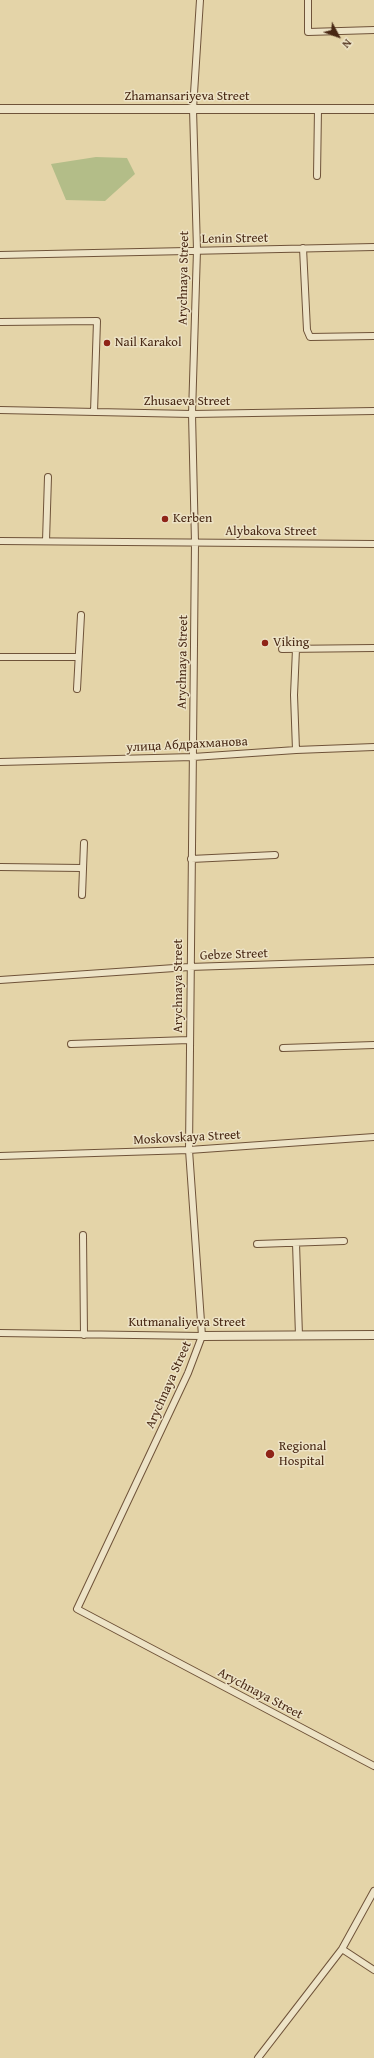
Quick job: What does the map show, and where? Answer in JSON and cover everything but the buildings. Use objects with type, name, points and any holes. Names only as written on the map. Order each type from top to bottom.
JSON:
[{"type":"street","name":"Arychnaya Street","points":[[200,0],[192,109],[197,250],[192,414],[195,543],[189,968],[189,1150],[202,1336],[184,1380],[77,1609],[374,1766]]},
{"type":"street","points":[[308,0],[308,32],[374,30]]},
{"type":"street","name":"Zhamansariyeva Street","points":[[0,109],[374,109]]},
{"type":"street","points":[[317,176],[318,109]]},
{"type":"street","name":"Lenin Street","points":[[0,255],[374,247]]},
{"type":"street","points":[[303,248],[307,330],[310,337],[374,336]]},
{"type":"street","points":[[0,322],[96,321],[94,412]]},
{"type":"street","name":"Zhusaeva Street","points":[[0,410],[192,414],[374,411]]},
{"type":"street","points":[[46,541],[48,476]]},
{"type":"street","name":"Alybakova Street","points":[[0,541],[374,544]]},
{"type":"street","points":[[77,689],[81,615]]},
{"type":"street","points":[[282,649],[374,648]]},
{"type":"street","points":[[296,649],[294,695],[296,750]]},
{"type":"street","points":[[0,657],[78,657]]},
{"type":"street","name":"улица Абдрахманова","points":[[0,762],[193,757],[296,750],[374,747]]},
{"type":"street","points":[[82,895],[84,843]]},
{"type":"street","points":[[191,859],[275,855]]},
{"type":"street","points":[[0,867],[82,868]]},
{"type":"street","name":"Gebze Street","points":[[0,980],[189,968],[374,961]]},
{"type":"street","points":[[71,1044],[189,1040]]},
{"type":"street","points":[[283,1048],[374,1045]]},
{"type":"street","name":"Moskovskaya Street","points":[[0,1156],[189,1150],[374,1137]]},
{"type":"street","points":[[83,1235],[84,1335]]},
{"type":"street","points":[[257,1244],[344,1241]]},
{"type":"street","points":[[296,1243],[299,1336]]},
{"type":"street","name":"Kutmanaliyeva Street","points":[[0,1333],[202,1336],[374,1335]]},
{"type":"street","points":[[258,2058],[342,1949],[374,1891]]},
{"type":"street","points":[[342,1949],[374,1970]]},
{"type":"green space","points":[[96,157],[127,158],[135,174],[105,201],[66,200],[51,164]]},
{"type":"place","name":"Nail Karakol","points":[[107,343]]},
{"type":"place","name":"Kerben","points":[[165,519]]},
{"type":"place","name":"Viking","points":[[265,643]]},
{"type":"place","name":"Regional Hospital","points":[[270,1454]]}]
